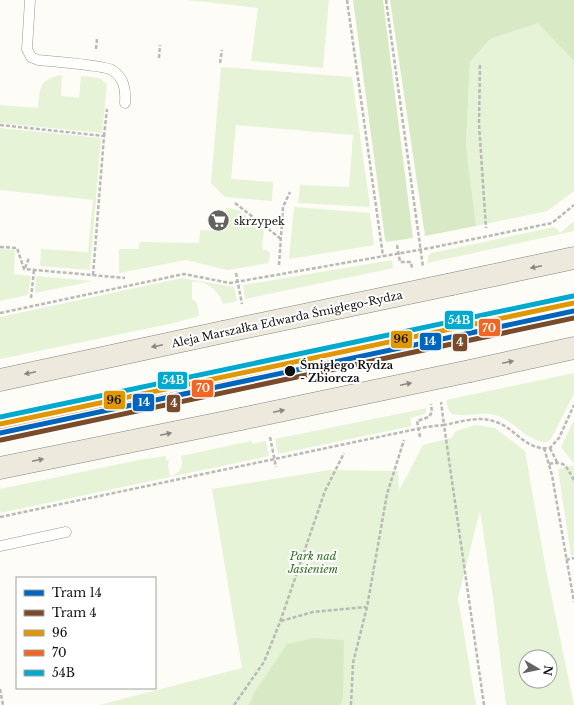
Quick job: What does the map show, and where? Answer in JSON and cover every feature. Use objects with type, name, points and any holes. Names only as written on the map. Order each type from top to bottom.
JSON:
[{"type":"main road","name":"Aleja Marszałka Edwarda Śmigłego-Rydza","points":[[0,380],[574,258]]},
{"type":"main road","points":[[0,468],[241,419],[574,348]]},
{"type":"lane","points":[[30,0],[27,49],[30,57],[38,60],[111,70],[122,80],[126,88],[126,103]]},
{"type":"lane","points":[[0,424],[574,303]]},
{"type":"lane","points":[[0,546],[66,532]]},
{"type":"path","points":[[347,0],[383,256]]},
{"type":"path","points":[[386,0],[423,268]]},
{"type":"path","points":[[159,58],[160,45]]},
{"type":"path","points":[[220,63],[222,50]]},
{"type":"path","points":[[480,65],[479,124],[486,228]]},
{"type":"path","points":[[0,125],[104,136],[93,275]]},
{"type":"path","points":[[279,265],[283,207],[290,192]]},
{"type":"path","points":[[235,203],[281,239]]},
{"type":"path","points":[[0,313],[184,274],[230,283],[420,250],[552,223],[574,205]]},
{"type":"path","points":[[397,245],[400,262],[411,262],[412,270]]},
{"type":"path","points":[[0,246],[17,248],[24,269]]},
{"type":"path","points":[[24,269],[29,258]]},
{"type":"path","points":[[24,269],[125,278]]},
{"type":"path","points":[[31,298],[34,270]]},
{"type":"path","points":[[236,273],[242,300]]},
{"type":"path","points":[[441,402],[484,705]]},
{"type":"path","points":[[420,436],[417,421],[429,417],[432,412],[431,404]]},
{"type":"path","points":[[0,517],[419,428],[475,419],[494,421],[504,425],[534,448],[550,448],[559,438],[574,405]]},
{"type":"path","points":[[270,437],[276,467]]},
{"type":"path","points":[[351,705],[353,663],[367,607],[387,494],[404,440]]},
{"type":"path","points":[[544,448],[549,464],[574,602]]},
{"type":"path","points":[[550,448],[557,462]]},
{"type":"path","points":[[234,705],[264,662],[280,622],[325,491],[344,453]]},
{"type":"path","points":[[549,464],[557,462],[566,465],[574,480]]},
{"type":"path","points":[[566,560],[574,558]]},
{"type":"path","points":[[280,622],[314,612],[367,607]]},
{"type":"path","points":[[0,689],[3,705]]},
{"type":"green space","points":[[188,0],[329,0],[323,68],[251,61],[258,8]]},
{"type":"green space","points":[[353,0],[383,0],[413,238],[387,242],[385,239]]},
{"type":"green space","points":[[390,0],[574,0],[574,61],[538,23],[490,39],[470,62],[466,145],[476,226],[425,236]]},
{"type":"green space","points":[[538,22],[574,61],[574,191],[547,211],[476,226],[466,145],[470,62],[490,39]]},
{"type":"green space","points":[[221,67],[352,77],[370,207],[298,203],[300,185],[349,187],[353,135],[236,125],[231,179],[273,182],[272,201],[225,197],[211,183]]},
{"type":"green space","points":[[62,75],[61,96],[79,98],[81,76],[99,78],[107,84],[102,133],[0,123],[0,105],[38,108],[39,95],[42,86],[49,79]]},
{"type":"green space","points":[[0,128],[101,138],[90,270],[40,266],[41,249],[88,252],[93,200],[0,190]]},
{"type":"green space","points":[[294,207],[370,213],[374,245],[289,259]]},
{"type":"green space","points":[[226,208],[238,210],[264,229],[262,249],[270,252],[269,263],[227,270],[186,260],[119,273],[119,249],[138,249],[140,242],[199,243],[200,230],[225,231]]},
{"type":"green space","points":[[574,221],[574,231],[428,263],[428,256],[431,253],[555,227],[560,233]]},
{"type":"green space","points":[[0,249],[15,250],[14,274],[31,276],[28,295],[0,301]]},
{"type":"green space","points":[[392,260],[393,268],[408,265],[245,299],[243,285]]},
{"type":"green space","points":[[36,276],[93,281],[35,293]]},
{"type":"green space","points":[[182,278],[234,287],[237,301],[223,304],[219,295],[212,287],[203,283],[192,282],[192,299],[197,303],[199,316],[174,323],[0,359],[0,317]]},
{"type":"green space","points":[[574,373],[574,394],[551,439],[547,442],[533,439],[504,419],[492,414],[452,414],[449,411],[446,400]]},
{"type":"green space","points":[[427,408],[425,414],[410,418],[412,426],[278,454],[275,439]]},
{"type":"green space","points":[[574,420],[574,464],[561,447]]},
{"type":"green space","name":"Park nad Jasieniem","points":[[475,425],[495,428],[525,451],[546,570],[574,705],[506,705],[493,597],[480,511],[458,598],[476,705],[99,705],[242,668],[212,489],[330,470],[398,471],[399,491],[423,445],[451,438],[456,431]]},
{"type":"green space","points":[[251,441],[252,444],[266,441],[269,456],[170,477],[180,469],[182,463],[181,456]]},
{"type":"green space","points":[[166,456],[166,460],[169,459],[168,466],[170,477],[0,513],[0,489],[139,460]]},
{"type":"green space","points":[[574,465],[574,555],[571,556],[558,469]]},
{"type":"green space","points":[[314,638],[344,640],[343,698],[340,705],[249,705],[254,693],[287,644]]},
{"type":"tram line","name":"14","points":[[0,433],[574,311]]},
{"type":"tram line","name":"4","points":[[1,440],[574,318]]},
{"type":"transit line","name":"54B","points":[[0,417],[573,296]]},
{"type":"transit line","name":"96","points":[[0,424],[574,303]]},
{"type":"transit line","name":"70","points":[[1,431],[574,310]]},
{"type":"place","name":"skrzypek","points":[[219,221]]},
{"type":"place","name":"Śmigłego Rydza - Zbiorcza","points":[[290,371]]}]
